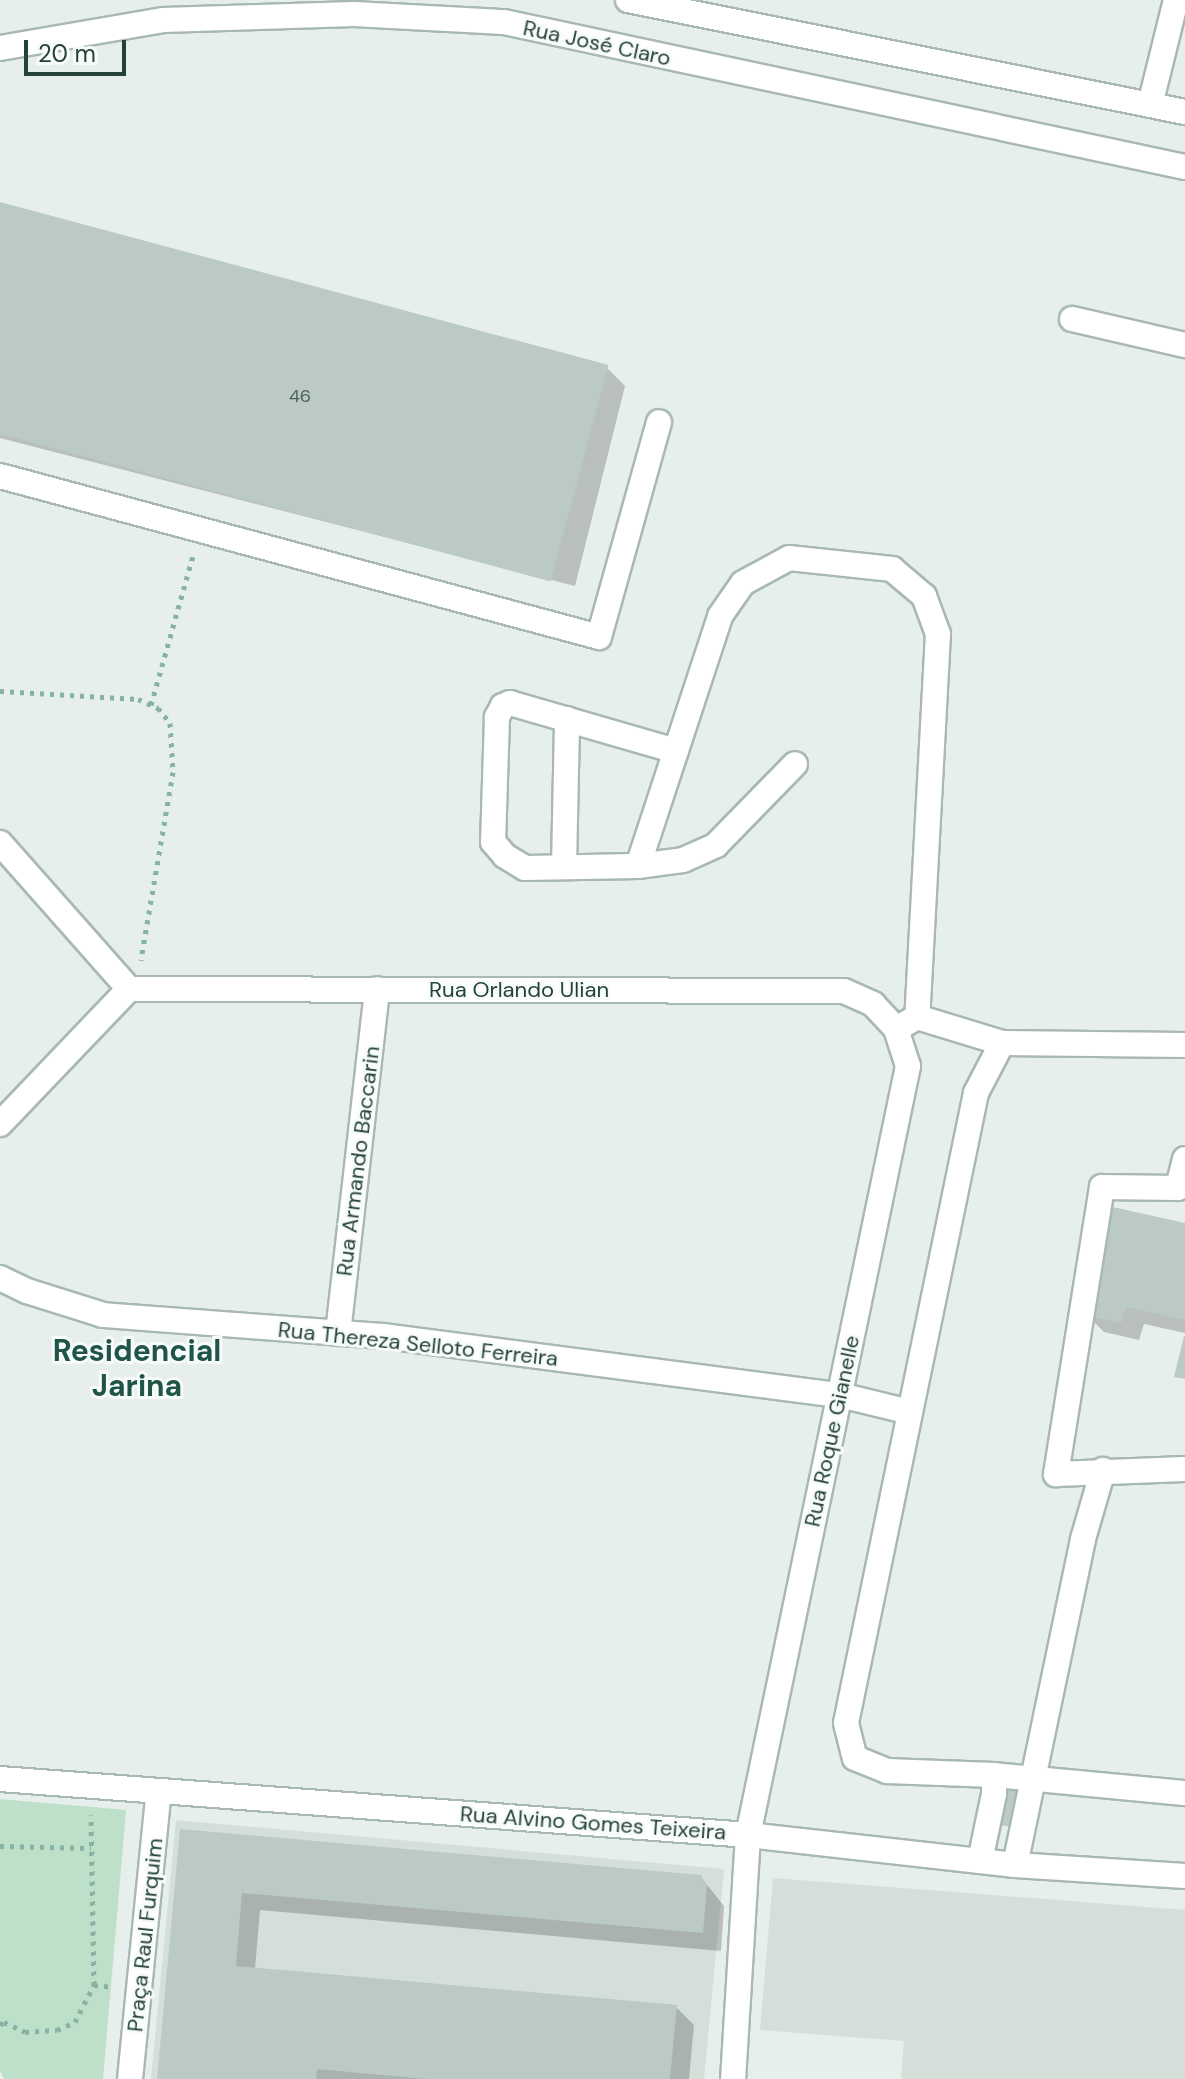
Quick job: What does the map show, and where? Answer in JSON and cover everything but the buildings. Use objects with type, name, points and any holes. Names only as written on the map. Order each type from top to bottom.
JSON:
[{"type":"street","points":[[628,0],[1185,112]]},
{"type":"street","points":[[1150,105],[1176,0]]},
{"type":"street","name":"Rua José Claro","points":[[0,48],[163,20],[354,14],[504,22],[1185,167]]},
{"type":"street","points":[[1072,319],[1185,345]]},
{"type":"street","points":[[0,476],[599,637],[659,422]]},
{"type":"street","points":[[638,866],[720,616],[743,583],[789,558],[892,569],[924,596],[938,634],[906,1023],[1002,1043],[1185,1045]]},
{"type":"street","points":[[676,751],[510,703],[503,706],[497,717],[493,842],[505,856],[525,868],[638,866],[683,860],[716,845],[795,764]]},
{"type":"street","points":[[564,867],[567,719]]},
{"type":"street","points":[[0,843],[133,989],[0,1124]]},
{"type":"street","name":"Rua Orlando Ulian","points":[[133,989],[844,991],[906,1023]]},
{"type":"street","name":"Rua Armando Baccarin","points":[[338,1333],[377,989]]},
{"type":"street","name":"Rua Roque Gianelle","points":[[734,2071],[748,1835],[908,1066],[906,1023]]},
{"type":"street","points":[[1002,1043],[976,1093],[846,1723],[855,1758],[887,1771],[994,1775],[1185,1793]]},
{"type":"street","points":[[1185,1159],[1178,1188],[1102,1187],[1056,1474],[1185,1469]]},
{"type":"street","name":"Rua Thereza Selloto Ferreira","points":[[0,1278],[27,1291],[103,1315],[338,1333],[840,1395],[910,1412]]},
{"type":"street","points":[[1015,1865],[1083,1539],[1103,1470]]},
{"type":"street","points":[[980,1861],[994,1794],[994,1775]]},
{"type":"street","name":"Rua Alvino Gomes Teixeira","points":[[0,1779],[748,1835],[1015,1865],[1185,1876]]},
{"type":"street","name":"Praça Raul Furquim","points":[[130,2079],[159,1791]]},
{"type":"path","points":[[151,705],[200,530]]},
{"type":"path","points":[[0,691],[138,699],[158,708],[170,723],[173,759],[133,989]]},
{"type":"path","points":[[0,2025],[4,2022],[25,2032],[57,2030],[75,2022],[94,1985],[91,1786]]},
{"type":"path","points":[[0,1846],[91,1848]]},
{"type":"shaded area","points":[[176,1820],[724,1869],[704,2079],[151,2079]]},
{"type":"shaded area","points":[[773,1878],[1185,1910],[1185,2079],[901,2079],[904,2041],[760,2030]]},
{"type":"green space","points":[[0,1799],[126,1810],[103,2079],[4,2079],[0,2071]]},
{"type":"district","name":"Residencial Jarina","points":[[137,1368]]}]
